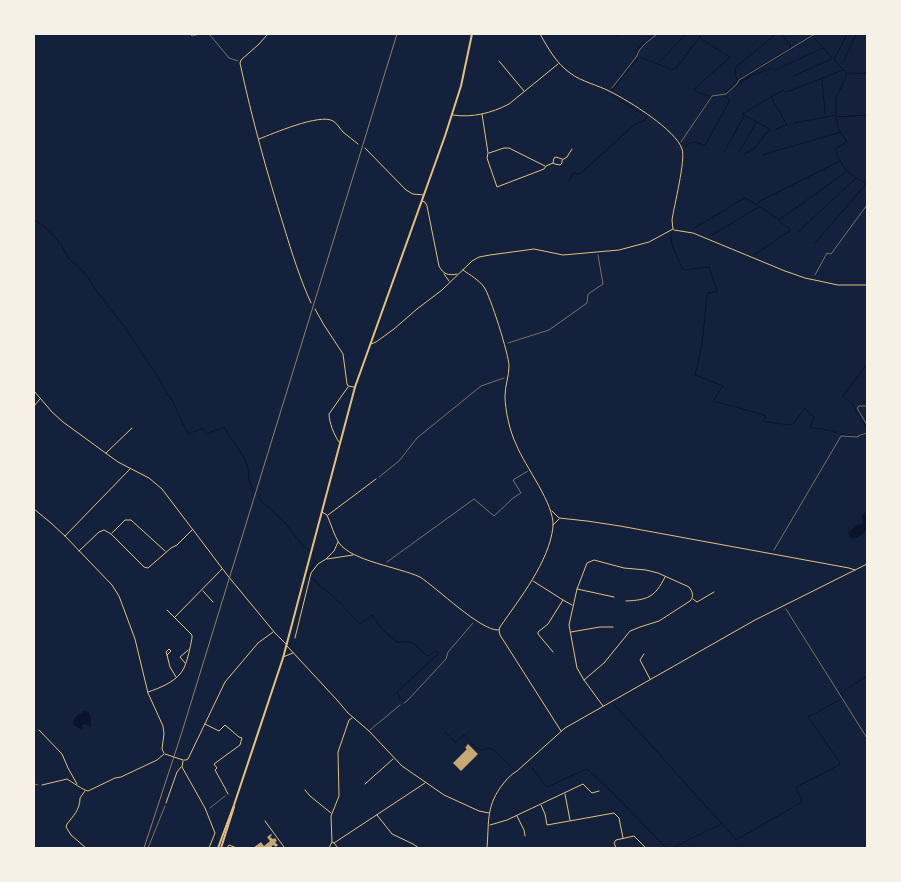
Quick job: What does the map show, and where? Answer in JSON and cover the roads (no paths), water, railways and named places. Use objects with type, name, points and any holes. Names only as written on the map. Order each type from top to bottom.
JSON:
[{"type":"main road","points":[[220,848],[282,658],[355,387],[452,115],[472,34]]},
{"type":"street","points":[[268,34],[240,62],[258,140],[274,195],[311,303]]},
{"type":"street","points":[[540,34],[558,64],[574,76],[609,92],[659,122],[680,144],[683,159],[672,220],[674,230]]},
{"type":"street","points":[[499,61],[524,91]]},
{"type":"street","points":[[452,115],[482,114],[501,108],[558,64]]},
{"type":"street","points":[[482,114],[488,153],[486,158],[497,187],[544,169],[553,163],[560,164],[572,150]]},
{"type":"street","points":[[258,140],[306,122],[322,119],[333,121],[358,144]]},
{"type":"street","points":[[365,148],[406,190],[413,194],[424,195]]},
{"type":"street","points":[[488,153],[509,148],[546,166]]},
{"type":"street","points":[[553,163],[556,157],[562,160]]},
{"type":"street","points":[[422,201],[427,206],[438,263],[450,282]]},
{"type":"street","points":[[370,344],[394,329],[442,290],[476,258],[534,249],[563,255],[619,250],[649,242],[674,230],[693,233],[800,277],[830,284],[867,285]]},
{"type":"street","points":[[463,270],[483,285],[491,303],[509,364],[505,396],[508,417],[515,442],[551,510],[559,518],[595,522],[855,570]]},
{"type":"street","points":[[442,271],[447,274],[458,274]]},
{"type":"street","points":[[315,309],[344,354],[345,378],[348,386],[329,414],[332,428],[340,443]]},
{"type":"street","points":[[348,386],[355,387]]},
{"type":"street","points":[[34,391],[63,422],[106,453],[158,485],[222,569],[274,631],[352,717],[369,731],[402,766],[451,800],[489,813]]},
{"type":"street","points":[[34,406],[40,399]]},
{"type":"street","points":[[106,453],[132,428]]},
{"type":"street","points":[[64,536],[131,469]]},
{"type":"street","points":[[328,516],[376,479]]},
{"type":"street","points":[[34,509],[51,522],[112,585],[118,596],[135,639],[148,693],[163,726],[162,749],[164,753]]},
{"type":"street","points":[[499,630],[532,580],[545,554],[553,524],[551,510]]},
{"type":"street","points":[[321,512],[328,516],[338,541],[347,551],[420,577],[476,620],[494,631],[499,630]]},
{"type":"street","points":[[553,524],[559,518]]},
{"type":"street","points":[[111,534],[125,520],[130,520],[166,552]]},
{"type":"street","points":[[78,551],[102,531],[106,531],[146,568],[151,567],[193,529]]},
{"type":"street","points":[[295,638],[311,573],[318,564],[334,551],[338,541]]},
{"type":"street","points":[[326,559],[354,555]]},
{"type":"street","points":[[603,706],[577,668],[570,632],[573,605],[586,565],[594,560],[624,568],[646,570],[665,576],[689,587],[692,599]]},
{"type":"street","points":[[487,848],[489,813],[495,796],[505,781],[561,731],[737,630],[867,564]]},
{"type":"street","points":[[174,617],[222,569]]},
{"type":"street","points":[[626,601],[641,600],[652,596],[660,588],[665,576]]},
{"type":"street","points":[[532,580],[573,605]]},
{"type":"street","points":[[577,589],[614,597]]},
{"type":"street","points":[[202,590],[213,602]]},
{"type":"street","points":[[692,599],[697,602],[714,592]]},
{"type":"street","points":[[584,680],[604,663],[630,631],[659,621],[692,599]]},
{"type":"street","points":[[553,652],[538,632],[548,624],[563,600]]},
{"type":"street","points":[[296,608],[302,610]]},
{"type":"street","points":[[148,693],[163,686],[180,674],[190,649],[192,636],[167,610]]},
{"type":"street","points":[[570,632],[600,627],[613,627]]},
{"type":"street","points":[[499,630],[561,731]]},
{"type":"street","points":[[166,802],[177,772],[182,767],[184,760],[188,759],[225,682],[258,643],[274,631]]},
{"type":"street","points":[[186,663],[180,657],[190,649]]},
{"type":"street","points":[[282,658],[294,652]]},
{"type":"street","points":[[644,654],[640,660],[650,679]]},
{"type":"street","points":[[167,655],[170,667],[176,677]]},
{"type":"street","points":[[338,848],[333,843],[330,822],[339,796],[338,752],[349,720],[352,717]]},
{"type":"street","points":[[204,723],[219,731],[224,725],[238,738],[242,738],[240,745],[214,764],[217,768],[215,770],[228,794]]},
{"type":"street","points":[[39,730],[62,754],[69,771],[85,791],[90,791],[114,778],[121,777],[157,760],[164,753]]},
{"type":"street","points":[[164,753],[184,760]]},
{"type":"street","points":[[365,784],[394,758]]},
{"type":"street","points":[[182,767],[207,811],[215,833],[209,848]]},
{"type":"street","points":[[42,785],[67,779],[74,784],[78,784]]},
{"type":"street","points":[[329,848],[333,843],[424,783]]},
{"type":"street","points":[[489,825],[507,820],[583,784],[592,793],[600,791]]},
{"type":"street","points":[[305,790],[332,813]]},
{"type":"street","points":[[85,791],[80,798],[78,811],[66,827],[71,835],[86,848]]},
{"type":"street","points":[[564,793],[570,821]]},
{"type":"street","points":[[541,804],[547,825],[614,812],[619,818],[623,838]]},
{"type":"street","points":[[377,815],[392,834],[419,848]]},
{"type":"street","points":[[517,815],[525,836]]},
{"type":"street","points":[[265,822],[284,847],[282,848]]},
{"type":"street","points":[[616,848],[615,841],[634,836],[646,848]]},
{"type":"street","points":[[227,848],[229,845],[237,848]]},
{"type":"lane","points":[[369,731],[400,705]]},
{"type":"water","points":[[867,505],[868,522],[866,530],[859,537],[851,538],[848,533],[856,525],[862,524],[862,516],[866,512]]},
{"type":"water","points":[[85,711],[88,712],[91,718],[91,727],[84,724],[82,725],[83,728],[80,729],[74,726],[73,723],[77,716]]},
{"type":"waterway","points":[[617,37],[620,34]]},
{"type":"waterway","points":[[635,51],[654,34]]},
{"type":"waterway","points":[[659,62],[686,34]]},
{"type":"waterway","points":[[612,90],[640,57],[673,70],[702,34]]},
{"type":"waterway","points":[[736,67],[776,34]]},
{"type":"waterway","points":[[741,78],[790,48],[791,46],[781,34]]},
{"type":"waterway","points":[[834,60],[847,34]]},
{"type":"waterway","points":[[843,63],[856,34]]},
{"type":"waterway","points":[[727,93],[738,85],[740,81],[814,37]]},
{"type":"waterway","points":[[700,38],[722,52]]},
{"type":"waterway","points":[[815,39],[847,74],[867,73]]},
{"type":"waterway","points":[[740,83],[753,75],[772,68],[775,70],[823,48]]},
{"type":"waterway","points":[[696,90],[694,89],[730,57],[725,54]]},
{"type":"waterway","points":[[793,76],[832,59]]},
{"type":"waterway","points":[[725,92],[737,81],[735,68]]},
{"type":"waterway","points":[[744,154],[754,149],[766,133],[771,130],[742,114],[783,90],[787,92],[843,70]]},
{"type":"waterway","points":[[866,73],[867,79]]},
{"type":"waterway","points":[[794,123],[836,115],[836,98],[847,74]]},
{"type":"waterway","points":[[822,78],[825,114]]},
{"type":"waterway","points":[[694,122],[711,96],[697,91]]},
{"type":"waterway","points":[[568,183],[573,173],[580,174],[634,125],[645,120],[647,117],[610,94]]},
{"type":"waterway","points":[[684,146],[694,142],[705,145],[728,104],[728,98],[724,96]]},
{"type":"waterway","points":[[771,97],[787,125],[776,129]]},
{"type":"waterway","points":[[836,117],[867,115]]},
{"type":"waterway","points":[[724,152],[744,116]]},
{"type":"waterway","points":[[835,149],[847,142],[838,128],[836,116]]},
{"type":"waterway","points":[[739,152],[756,123]]},
{"type":"waterway","points":[[762,155],[841,132]]},
{"type":"waterway","points":[[836,152],[845,169],[860,180]]},
{"type":"waterway","points":[[692,230],[745,198],[757,205],[760,201],[840,161]]},
{"type":"waterway","points":[[710,236],[759,207],[779,220],[846,172]]},
{"type":"waterway","points":[[798,232],[856,178]]},
{"type":"waterway","points":[[862,181],[867,183]]},
{"type":"waterway","points":[[815,243],[867,183]]},
{"type":"waterway","points":[[34,219],[50,231],[62,246],[68,258],[82,270],[124,326],[171,398],[188,434],[202,428],[208,433],[224,427],[246,461],[253,488],[252,492]]},
{"type":"waterway","points":[[754,255],[791,230],[779,221]]},
{"type":"waterway","points":[[671,234],[672,245],[682,268],[684,270],[709,267],[717,291],[707,295],[702,345],[695,375],[723,386],[713,401],[766,416],[763,421],[765,422],[792,425],[805,408],[814,418],[810,428],[823,429],[851,436],[867,434]]},
{"type":"waterway","points":[[867,364],[843,396],[853,405],[867,428]]},
{"type":"waterway","points":[[260,495],[261,501],[287,525],[302,545],[314,553],[313,558],[316,561],[307,576],[312,578],[338,601],[360,624],[372,615],[382,629],[397,642],[413,643],[427,656],[435,651],[439,653],[397,692],[401,699],[408,703]]},
{"type":"waterway","points":[[614,704],[736,840],[802,802],[796,787],[839,765],[839,761],[808,717],[843,698],[841,693],[867,676]]},
{"type":"waterway","points":[[445,732],[455,742],[464,735],[476,748],[482,750],[491,748],[514,769]]},
{"type":"waterway","points":[[529,764],[547,787],[587,769],[666,848]]},
{"type":"waterway","points":[[672,848],[721,824]]},
{"type":"railway","points":[[144,848],[181,735],[397,34]]}]
